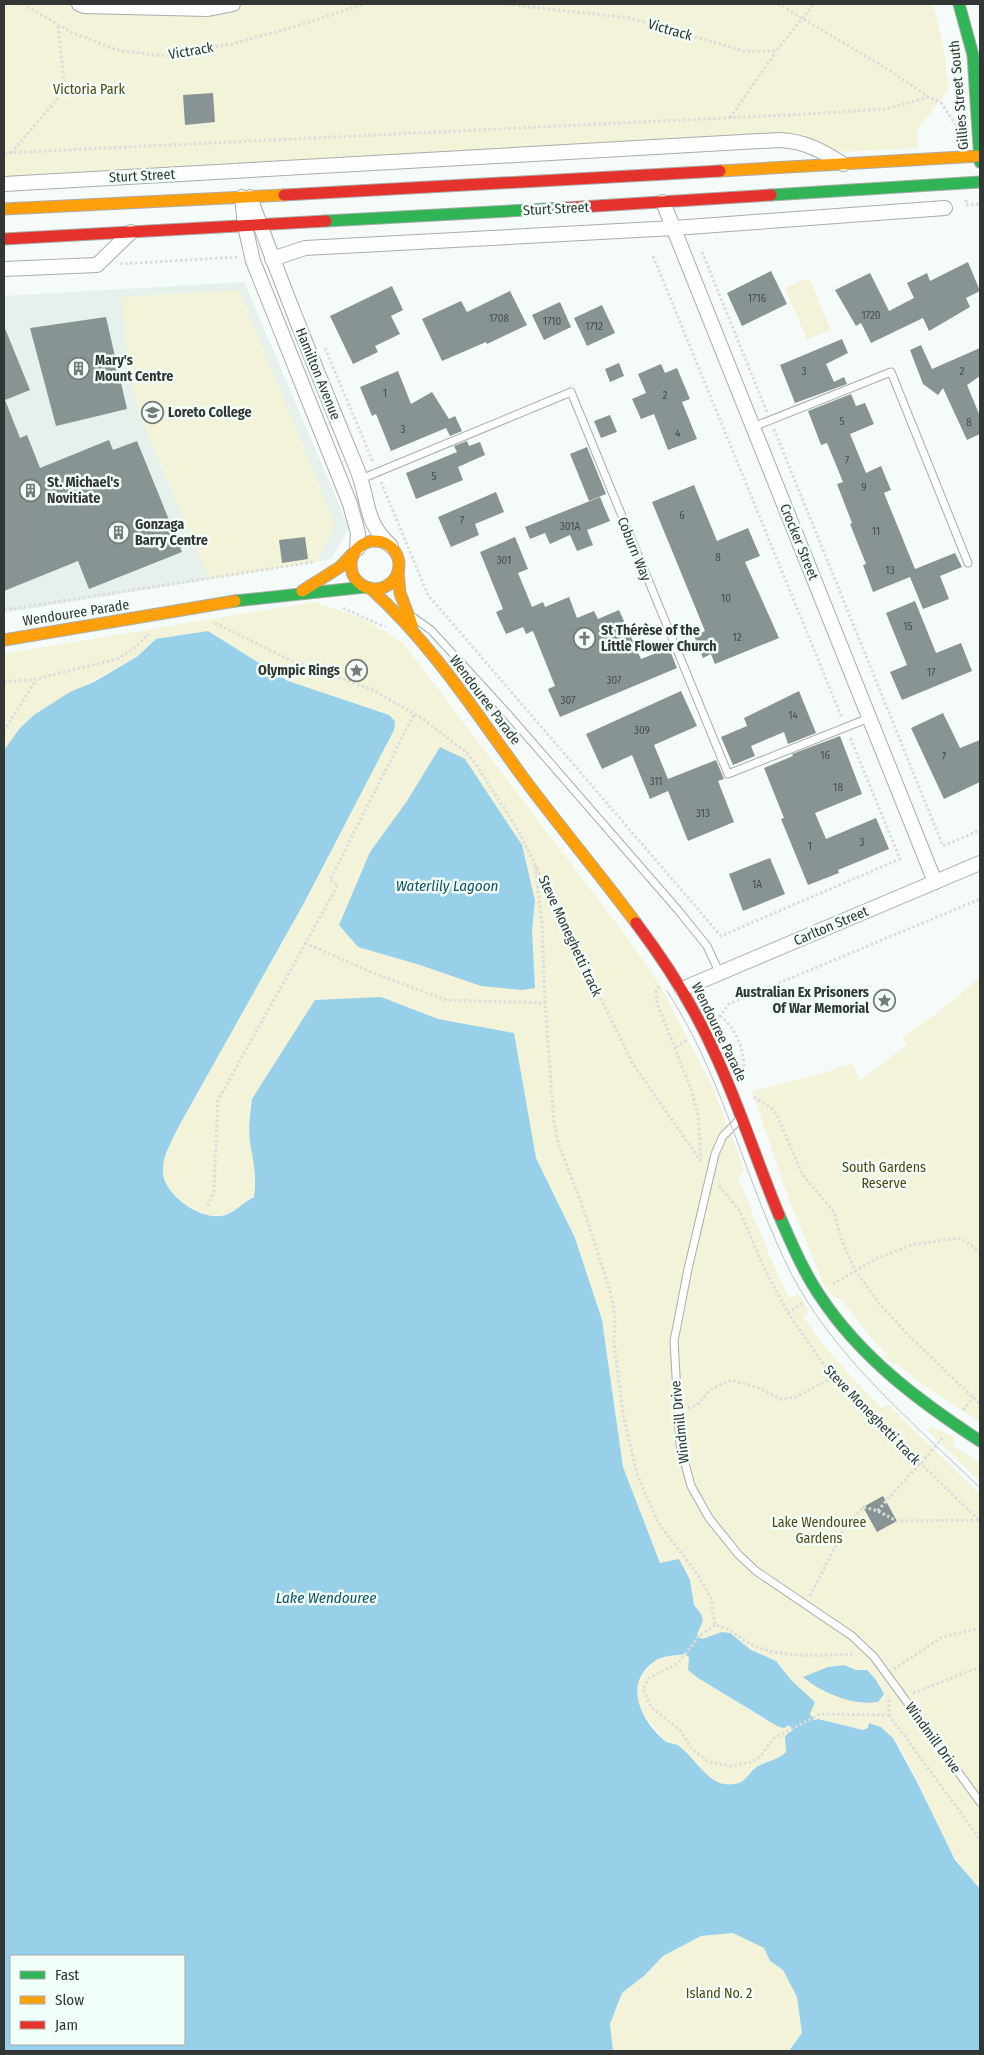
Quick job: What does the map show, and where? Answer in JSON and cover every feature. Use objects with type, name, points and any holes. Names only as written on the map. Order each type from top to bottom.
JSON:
[{"type":"main road","name":"Gillies Street South","points":[[959,4],[973,55],[980,158]]},
{"type":"main road","name":"Sturt Street","points":[[4,210],[980,158]]},
{"type":"main road","name":"Sturt Street","points":[[4,239],[980,182]]},
{"type":"main road","points":[[374,540],[380,540],[391,546],[399,558],[398,572],[387,586],[368,588],[353,574],[351,562],[356,550],[374,540]]},
{"type":"main road","name":"Wendouree Parade","points":[[301,592],[340,567],[356,550]]},
{"type":"main road","name":"Wendouree Parade","points":[[398,572],[399,588],[415,633]]},
{"type":"main road","name":"Wendouree Parade","points":[[4,640],[255,598],[301,592],[368,588],[415,633],[641,928],[682,989],[715,1053],[794,1250],[813,1285],[830,1310],[851,1338],[882,1370],[920,1402],[980,1440]]},
{"type":"street","points":[[79,4],[84,6],[208,9],[233,4]]},
{"type":"street","name":"Sturt Street","points":[[4,184],[779,140],[798,141],[813,146],[844,165]]},
{"type":"street","points":[[43,207],[44,182]]},
{"type":"street","name":"Hamilton Avenue","points":[[246,197],[260,225],[361,478],[373,526],[391,546]]},
{"type":"street","name":"Hamilton Avenue","points":[[246,197],[245,226],[251,257],[350,504],[358,533],[356,550]]},
{"type":"street","name":"Crocker Street","points":[[663,202],[934,882]]},
{"type":"street","name":"Sturt Street","points":[[272,259],[305,248],[674,228],[945,208]]},
{"type":"street","points":[[4,269],[97,265],[131,232]]},
{"type":"street","name":"Carlton Street","points":[[682,989],[980,863]]},
{"type":"lane","points":[[753,427],[892,372],[968,563]]},
{"type":"lane","name":"Coburn Way","points":[[361,478],[571,392],[728,774],[869,718]]},
{"type":"lane","name":"Wendouree Parade","points":[[408,613],[431,630],[536,746],[700,937],[720,974]]},
{"type":"lane","name":"Windmill Drive","points":[[742,1117],[720,1141],[710,1174],[674,1342],[677,1417],[683,1460],[699,1500],[727,1542],[756,1571],[852,1636],[888,1674],[980,1802]]},
{"type":"path","name":"Victrack","points":[[23,4],[58,24],[117,50],[161,56],[232,44],[297,26],[364,4]]},
{"type":"path","name":"Victrack","points":[[503,4],[630,18],[744,51],[776,52]]},
{"type":"path","points":[[778,4],[941,103],[962,136]]},
{"type":"path","points":[[730,118],[776,52],[814,4]]},
{"type":"path","points":[[11,153],[64,90],[58,24]]},
{"type":"path","points":[[4,153],[886,109],[929,97]]},
{"type":"path","points":[[702,252],[943,846],[980,830]]},
{"type":"path","points":[[323,343],[428,595],[721,936],[900,859],[653,256]]},
{"type":"path","points":[[97,265],[251,257]]},
{"type":"path","points":[[4,610],[323,560]]},
{"type":"path","points":[[337,606],[391,628]]},
{"type":"path","name":"Steve Moneghetti track","points":[[212,621],[285,657],[372,690],[414,714],[458,744],[477,766],[518,830],[633,1064],[710,1174],[740,1211],[763,1266],[788,1313],[833,1377],[920,1464],[980,1520]]},
{"type":"path","points":[[4,682],[36,679],[117,660],[132,650],[152,631]]},
{"type":"path","points":[[4,731],[36,679]]},
{"type":"path","points":[[208,1206],[214,1190],[218,1100],[338,885],[330,880],[414,714]]},
{"type":"path","points":[[535,863],[542,924],[545,1003],[554,1122],[558,1143],[584,1210],[610,1291],[615,1317],[614,1342],[623,1414],[637,1474],[657,1521],[698,1575],[712,1598],[715,1625]]},
{"type":"path","points":[[714,1022],[729,1004],[980,898]]},
{"type":"path","points":[[305,944],[376,974],[446,1000],[545,1003]]},
{"type":"path","points":[[659,986],[656,992],[657,1003],[676,1047],[697,1110],[703,1164]]},
{"type":"path","points":[[720,1016],[729,1023],[736,1036],[744,1059],[744,1073],[747,1081]]},
{"type":"path","points":[[676,1047],[686,1040]]},
{"type":"path","points":[[751,1090],[754,1098],[770,1108],[778,1117],[802,1174],[837,1216],[842,1241],[855,1270],[878,1302],[909,1336],[980,1404]]},
{"type":"path","points":[[855,1270],[896,1250],[942,1239],[962,1239],[980,1253]]},
{"type":"path","points":[[682,1408],[695,1406],[711,1389],[731,1380],[760,1388],[781,1399],[796,1397],[833,1377]]},
{"type":"path","points":[[878,1511],[889,1496],[920,1464],[974,1397]]},
{"type":"path","points":[[804,1604],[815,1588],[843,1531],[863,1506],[897,1521],[980,1520]]},
{"type":"path","points":[[861,1656],[856,1654],[778,1652],[755,1646],[725,1626],[715,1625],[699,1636],[674,1667],[649,1678],[643,1689],[651,1707],[680,1730],[692,1749],[709,1762],[731,1766],[752,1762],[760,1757],[773,1739],[812,1716],[834,1712],[871,1716],[889,1715]]},
{"type":"path","points":[[888,1674],[942,1637],[980,1628]]},
{"type":"path","points":[[904,1698],[980,1667]]},
{"type":"path","points":[[886,1690],[890,1700],[889,1715],[980,1839]]},
{"type":"shaded area","name":"Loreto College","points":[[244,282],[349,528],[331,559],[4,613],[4,296]]},
{"type":"green space","name":"Victoria Park","points":[[4,4],[933,4],[944,49],[949,89],[917,130],[918,148],[839,152],[815,139],[791,133],[4,179]]},
{"type":"green space","points":[[809,278],[831,330],[807,340],[785,288]]},
{"type":"green space","points":[[239,290],[335,525],[317,562],[209,579],[143,423],[129,378],[121,297]]},
{"type":"green space","name":"Lake Wendouree Gardens","points":[[315,602],[364,619],[403,643],[626,936],[660,985],[713,1088],[744,1169],[738,1177],[770,1257],[789,1298],[798,1294],[800,1296],[809,1311],[803,1317],[850,1376],[881,1408],[887,1404],[980,1494],[980,1889],[964,1871],[951,1851],[912,1769],[901,1749],[887,1731],[870,1723],[868,1728],[863,1730],[818,1719],[814,1720],[792,1681],[776,1661],[751,1650],[730,1633],[722,1632],[702,1639],[697,1634],[701,1614],[694,1605],[690,1580],[660,1563],[623,1467],[602,1320],[575,1238],[536,1158],[514,1033],[438,1019],[381,997],[275,1064],[252,1099],[249,1116],[250,1141],[256,1180],[254,1196],[229,1213],[209,1215],[188,1207],[171,1192],[166,1183],[163,1168],[171,1142],[304,903],[395,721],[389,715],[288,681],[208,631],[156,639],[138,656],[53,703],[4,750],[4,654]],"holes":[[[407,801],[535,901],[532,931],[535,988],[420,965],[358,947],[339,924],[370,852]],[[844,1665],[856,1670],[864,1704],[833,1694]]]},
{"type":"green space","name":"South Gardens Reserve","points":[[980,977],[980,1422],[923,1385],[896,1363],[893,1364],[885,1358],[887,1354],[872,1339],[841,1299],[833,1297],[824,1285],[789,1200],[752,1091],[824,1073],[852,1063],[860,1080],[907,1045],[903,1037],[936,1014]]},
{"type":"green space","points":[[932,1427],[954,1437],[953,1446],[980,1463],[980,1481],[927,1430]]},
{"type":"green space","points":[[684,1654],[689,1657],[698,1678],[766,1720],[789,1725],[793,1730],[786,1752],[777,1760],[765,1763],[754,1769],[741,1783],[726,1785],[714,1782],[678,1745],[666,1742],[639,1709],[637,1685],[643,1673],[655,1661],[669,1655]]},
{"type":"green space","name":"Island No. 2","points":[[733,1933],[764,1948],[770,1961],[783,1970],[797,1997],[802,2033],[789,2051],[613,2051],[610,2024],[622,1993],[645,1975],[663,1956],[700,1936]]},
{"type":"water","name":"Lake Wendouree","points":[[208,631],[288,681],[389,715],[395,721],[394,730],[304,903],[171,1142],[164,1161],[163,1174],[171,1192],[188,1207],[209,1215],[219,1216],[228,1214],[254,1197],[255,1176],[249,1131],[252,1099],[315,1000],[381,997],[438,1019],[514,1033],[536,1158],[575,1238],[602,1320],[623,1467],[660,1563],[679,1559],[690,1580],[694,1605],[701,1614],[703,1621],[697,1634],[702,1639],[722,1632],[730,1633],[751,1650],[776,1661],[792,1681],[815,1702],[810,1714],[814,1720],[818,1719],[863,1730],[868,1728],[869,1723],[881,1727],[893,1738],[955,1860],[980,1889],[980,2051],[789,2051],[802,2033],[797,1997],[783,1970],[770,1961],[764,1948],[733,1933],[701,1936],[663,1956],[645,1975],[622,1993],[610,2024],[613,2051],[4,2051],[4,750],[20,728],[34,715],[70,692],[94,682],[138,656],[156,639]],"holes":[[[684,1654],[689,1657],[688,1670],[698,1678],[777,1726],[784,1728],[789,1725],[793,1730],[785,1736],[786,1752],[778,1758],[757,1767],[741,1782],[726,1784],[712,1779],[684,1750],[676,1744],[667,1742],[656,1733],[643,1713],[639,1702],[637,1691],[639,1680],[645,1670],[658,1659]]]},
{"type":"water","name":"Waterlily Lagoon","points":[[440,747],[465,759],[522,845],[535,901],[532,931],[535,988],[522,990],[481,986],[420,965],[358,947],[339,925],[370,852],[407,801]]},
{"type":"water","points":[[844,1665],[856,1670],[867,1670],[876,1680],[884,1694],[878,1702],[858,1702],[838,1697],[819,1688],[803,1677],[828,1667]]},
{"type":"building","points":[[213,93],[215,122],[185,125],[183,95]]},
{"type":"building","points":[[968,262],[980,291],[966,298],[970,307],[929,331],[923,318],[871,343],[861,323],[856,326],[835,290],[870,273],[889,311],[914,298],[907,283],[927,273],[930,281]]},
{"type":"building","points":[[771,271],[787,304],[742,326],[727,293]]},
{"type":"building","points":[[392,286],[403,310],[391,316],[400,334],[375,346],[378,352],[353,364],[330,316]]},
{"type":"building","points":[[510,291],[527,325],[487,344],[486,342],[442,361],[422,319],[461,301],[467,312]]},
{"type":"building","points":[[560,302],[571,327],[544,340],[532,315]]},
{"type":"building","points":[[602,305],[615,333],[587,346],[574,318]]},
{"type":"building","name":"Mary's Mount Centre","points":[[106,317],[127,409],[56,426],[30,328]]},
{"type":"building","name":"Gonzaga Barry Centre","points":[[4,326],[30,390],[5,400],[20,438],[27,435],[40,468],[109,440],[113,450],[137,441],[182,552],[89,589],[78,561],[4,591]]},
{"type":"building","points":[[842,339],[848,353],[826,364],[834,382],[844,377],[847,384],[795,403],[780,365]]},
{"type":"building","points":[[921,345],[932,369],[980,348],[980,376],[967,385],[980,416],[980,434],[967,440],[943,388],[938,395],[923,384],[910,350]]},
{"type":"building","points":[[619,363],[624,376],[610,382],[605,369]]},
{"type":"building","points":[[661,364],[665,373],[677,368],[690,399],[682,402],[697,439],[668,450],[654,414],[641,419],[632,399],[646,393],[638,374]]},
{"type":"building","points":[[398,371],[411,404],[432,392],[449,419],[455,416],[462,431],[450,436],[446,428],[391,451],[376,414],[372,416],[360,387]]},
{"type":"building","points":[[851,394],[856,406],[865,403],[874,424],[850,434],[866,473],[881,466],[891,490],[884,493],[915,569],[955,553],[962,567],[940,576],[949,599],[923,609],[910,577],[873,592],[863,565],[866,564],[837,484],[843,482],[827,443],[821,445],[808,411]]},
{"type":"building","points":[[610,415],[617,432],[601,438],[594,421]]},
{"type":"building","points":[[467,441],[469,446],[480,442],[485,455],[458,467],[463,480],[416,499],[406,473],[457,452],[454,446]]},
{"type":"building","points":[[587,447],[606,494],[589,501],[570,454]]},
{"type":"building","points":[[694,485],[717,541],[748,528],[760,556],[745,562],[779,638],[715,664],[711,654],[703,658],[694,636],[705,631],[652,502]]},
{"type":"building","points":[[496,492],[504,512],[475,524],[479,535],[451,547],[438,517]]},
{"type":"building","points":[[600,497],[610,521],[587,530],[593,545],[577,551],[570,535],[550,544],[545,533],[530,539],[525,527]]},
{"type":"building","points":[[305,537],[308,559],[282,563],[279,540]]},
{"type":"building","points":[[515,537],[528,569],[518,573],[532,607],[543,602],[545,607],[569,597],[577,618],[594,611],[598,619],[619,610],[641,659],[669,648],[677,668],[560,717],[548,689],[555,686],[533,631],[526,634],[523,627],[506,634],[496,612],[503,609],[480,552]]},
{"type":"building","points":[[915,601],[936,653],[961,643],[972,671],[902,700],[890,672],[907,665],[886,613]]},
{"type":"building","points":[[681,691],[697,726],[654,745],[668,779],[716,760],[724,779],[718,781],[734,822],[688,841],[668,791],[650,799],[632,755],[602,769],[586,734]]},
{"type":"building","points":[[799,691],[816,733],[788,744],[784,732],[751,746],[755,756],[733,765],[721,737],[747,726],[744,718]]},
{"type":"building","points":[[943,713],[960,748],[980,740],[980,782],[944,799],[911,728]]},
{"type":"building","points":[[840,736],[862,794],[815,813],[826,839],[876,818],[889,849],[838,870],[839,873],[808,885],[781,819],[784,818],[764,768],[793,756],[792,754]]},
{"type":"building","points":[[770,858],[785,894],[743,911],[729,874]]},
{"type":"building","points":[[883,1496],[897,1521],[877,1532],[863,1507]]},
{"type":"tram line","points":[[667,991],[687,1025],[704,1060],[720,1096],[776,1242],[793,1277],[811,1307],[854,1363],[878,1389],[980,1488]]},
{"type":"traffic: fast","points":[[959,4],[973,55],[980,162]]},
{"type":"traffic: fast","points":[[771,195],[980,182]]},
{"type":"traffic: fast","points":[[326,221],[564,208]]},
{"type":"traffic: fast","points":[[235,601],[365,587]]},
{"type":"traffic: fast","points":[[779,1215],[808,1277],[836,1318],[854,1339],[892,1377],[980,1441]]},
{"type":"traffic: slow","points":[[720,171],[980,156]]},
{"type":"traffic: slow","points":[[4,209],[284,195]]},
{"type":"traffic: slow","points":[[370,541],[380,541],[392,548],[399,560],[399,565],[399,570],[392,582],[380,589],[370,589],[362,585],[355,578],[351,570],[351,560],[355,552],[362,545],[370,541]]},
{"type":"traffic: slow","points":[[302,591],[340,567],[355,551]]},
{"type":"traffic: slow","points":[[398,572],[400,593],[412,625]]},
{"type":"traffic: slow","points":[[370,588],[413,631],[432,654],[536,795],[636,923]]},
{"type":"traffic: slow","points":[[4,640],[235,601]]},
{"type":"traffic: jam","points":[[284,195],[720,171]]},
{"type":"traffic: jam","points":[[564,208],[771,195]]},
{"type":"traffic: jam","points":[[4,239],[326,221]]},
{"type":"traffic: jam","points":[[636,923],[680,987],[708,1038],[733,1095],[779,1215]]},
{"type":"place","name":"Mary's Mount Centre","points":[[79,368]]},
{"type":"place","name":"Loreto College","points":[[152,412]]},
{"type":"place","name":"St. Michael's Novitiate","points":[[31,490]]},
{"type":"place","name":"Gonzaga Barry Centre","points":[[119,532]]},
{"type":"place","name":"St Thérèse of the Little Flower Church","points":[[585,638]]},
{"type":"place","name":"Olympic Rings","points":[[356,670]]},
{"type":"place","name":"Australian Ex Prisoners Of War Memorial","points":[[885,1000]]}]
